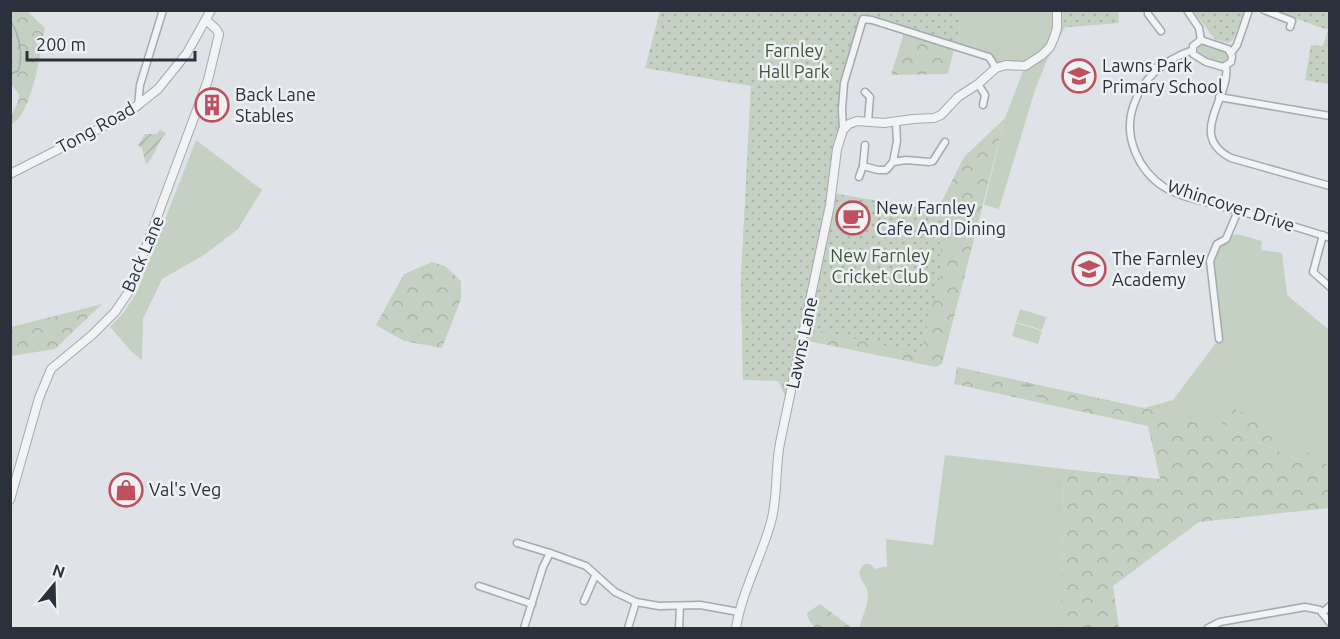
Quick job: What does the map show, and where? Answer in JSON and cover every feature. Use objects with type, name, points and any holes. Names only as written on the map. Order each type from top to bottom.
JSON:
[{"type":"street","points":[[138,105],[140,85],[163,10]]},
{"type":"street","name":"Tong Road","points":[[10,174],[124,116],[158,89],[187,53],[211,10]]},
{"type":"street","points":[[843,130],[849,124],[868,121],[896,123],[941,115],[958,97],[996,68],[1006,65],[1025,66],[1050,47],[1057,28],[1057,10]]},
{"type":"street","points":[[1148,10],[1148,14],[1161,32]]},
{"type":"street","points":[[1187,10],[1199,28],[1201,40]]},
{"type":"street","points":[[1201,40],[1193,46],[1197,58],[1222,67],[1226,66],[1231,62],[1231,53],[1237,45],[1249,10]]},
{"type":"street","points":[[1264,10],[1292,21],[1290,27]]},
{"type":"street","name":"Back Lane","points":[[10,500],[39,398],[51,369],[105,323],[128,293],[133,282],[208,80],[219,34],[216,28],[206,20]]},
{"type":"street","name":"Lawns Lane","points":[[736,628],[739,612],[772,521],[778,453],[830,205],[839,139],[843,130],[844,83],[863,20],[872,20],[989,57],[996,68]]},
{"type":"street","points":[[1201,40],[1223,47],[1231,53]]},
{"type":"street","name":"Whincover Drive","points":[[1193,50],[1158,69],[1142,85],[1131,112],[1132,143],[1140,164],[1148,175],[1174,192],[1326,237]]},
{"type":"street","points":[[1140,64],[1158,69]]},
{"type":"street","points":[[1226,66],[1226,75],[1212,121],[1211,135],[1215,146],[1221,153],[1231,158],[1329,186]]},
{"type":"street","points":[[978,84],[986,95],[983,105]]},
{"type":"street","points":[[868,121],[867,94],[878,95]]},
{"type":"street","points":[[1219,97],[1329,116]]},
{"type":"street","points":[[863,166],[886,170],[893,162],[897,141],[896,123]]},
{"type":"street","points":[[893,162],[933,161],[945,142]]},
{"type":"street","points":[[859,177],[863,166],[865,145]]},
{"type":"street","points":[[1219,339],[1210,261],[1217,244],[1226,239],[1238,211]]},
{"type":"street","points":[[1326,237],[1313,272],[1329,287]]},
{"type":"street","points":[[517,543],[586,566],[615,592],[636,602],[680,607],[699,605],[739,612]]},
{"type":"street","points":[[524,628],[543,567],[550,553]]},
{"type":"street","points":[[584,601],[595,576]]},
{"type":"street","points":[[479,586],[532,604]]},
{"type":"street","points":[[628,628],[636,602]]},
{"type":"street","points":[[1322,614],[1329,606]]},
{"type":"street","points":[[679,628],[680,607]]},
{"type":"street","points":[[1208,628],[1220,622],[1305,607],[1320,610],[1329,623]]},
{"type":"green space","points":[[11,10],[27,11],[45,28],[30,96],[26,107],[11,125],[19,94],[11,84]]},
{"type":"green space","name":"Farnley Hall Park","points":[[660,11],[963,11],[956,46],[863,20],[841,82],[826,202],[792,376],[776,379],[743,379],[741,280],[751,86],[645,68]]},
{"type":"green space","points":[[963,11],[1057,11],[1058,28],[1065,27],[1046,62],[1035,90],[999,209],[984,205],[1005,118],[1025,66],[996,68],[989,57],[956,46]]},
{"type":"green space","points":[[963,11],[948,74],[891,75],[905,30]]},
{"type":"green space","points":[[1057,11],[1118,11],[1119,23],[1057,28]]},
{"type":"green space","points":[[1193,11],[1244,11],[1233,40],[1228,43],[1215,39]]},
{"type":"green space","points":[[1275,11],[1329,11],[1329,84],[1305,80],[1311,45],[1323,46],[1328,30]]},
{"type":"green space","points":[[1205,44],[1225,51],[1226,61],[1221,64],[1198,53],[1199,45]]},
{"type":"green space","points":[[844,50],[850,62],[844,83],[843,118],[830,205],[942,270],[937,211],[964,157],[1005,118],[942,364],[936,367],[803,340],[789,404],[778,381],[743,380],[741,280],[751,86]]},
{"type":"green space","points":[[160,130],[166,133],[146,165],[142,148],[138,145],[145,134],[157,134]]},
{"type":"green space","points":[[196,140],[262,190],[238,229],[204,255],[162,279],[143,319],[142,360],[110,327],[124,312],[137,292]]},
{"type":"green space","name":"New Farnley Cricket Club","points":[[832,193],[937,211],[942,270],[920,353],[805,328]]},
{"type":"green space","points":[[1236,234],[1262,241],[1261,250],[1282,253],[1287,295],[1329,330],[1329,464],[1296,459],[1237,432],[1144,408],[1173,400],[1219,339],[1210,261],[1217,244]]},
{"type":"green space","points":[[432,262],[445,266],[461,281],[461,299],[442,348],[404,341],[376,325],[404,274]]},
{"type":"green space","points":[[102,304],[55,349],[11,356],[11,327]]},
{"type":"green space","points":[[1020,309],[1046,317],[1042,330],[1016,322]]},
{"type":"green space","points":[[1016,323],[1042,331],[1038,344],[1012,336]]},
{"type":"green space","points":[[957,367],[1144,408],[1237,432],[1296,459],[1329,464],[1329,508],[1199,522],[1113,586],[1119,628],[1061,628],[1064,469],[1160,479],[1148,426],[954,384]]},
{"type":"green space","points":[[1021,381],[1042,386],[1041,402],[1020,397]]},
{"type":"green space","points":[[1225,407],[1240,411],[1316,458],[1297,455],[1219,422],[1219,414]]},
{"type":"green space","points":[[945,455],[1064,469],[1061,628],[861,628],[868,593],[860,571],[865,564],[870,564],[875,569],[887,566],[886,539],[933,545]]},
{"type":"green space","points":[[820,604],[852,628],[815,628],[807,613]]},
{"type":"waterway","points":[[10,20],[18,38],[21,58],[18,71],[10,74]]},
{"type":"place","name":"Lawns Park Primary School","points":[[1079,76]]},
{"type":"place","name":"Back Lane Stables","points":[[212,105]]},
{"type":"place","name":"New Farnley Cafe And Dining","points":[[853,218]]},
{"type":"place","name":"The Farnley Academy","points":[[1089,269]]},
{"type":"place","name":"Val's Veg","points":[[126,490]]}]
